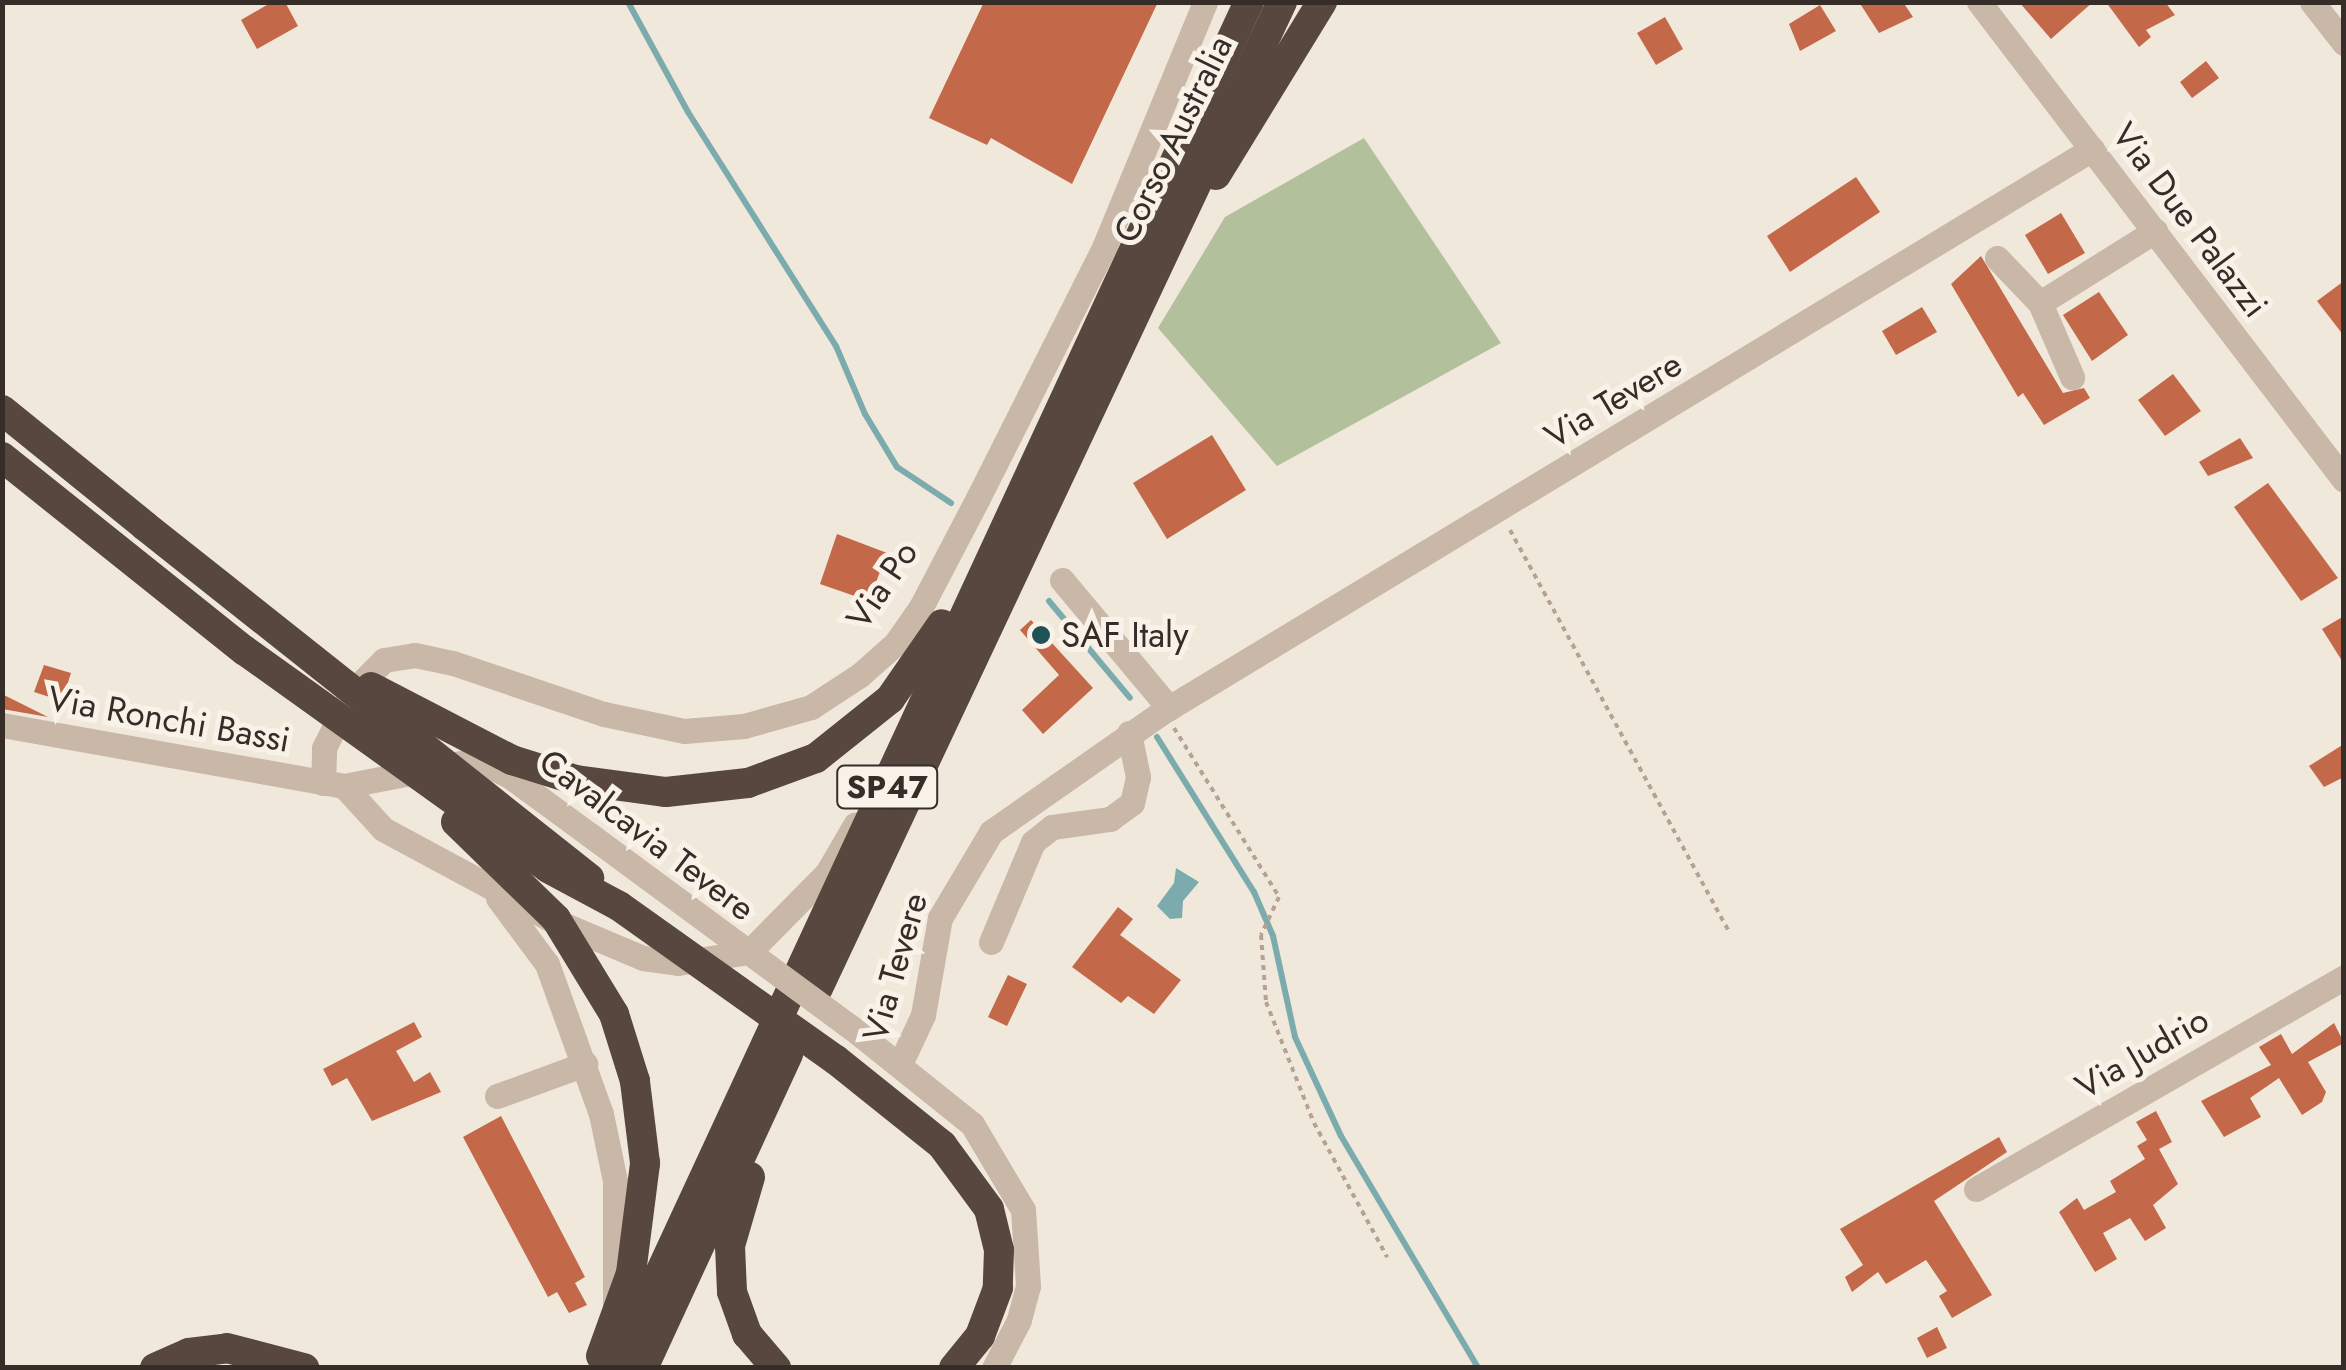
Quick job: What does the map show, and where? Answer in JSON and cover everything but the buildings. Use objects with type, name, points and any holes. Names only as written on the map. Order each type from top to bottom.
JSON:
[{"type":"highway","name":"SP47","points":[[616,1368],[1154,205],[1228,2]]},
{"type":"highway","name":"Corso Australia","points":[[1154,205],[1249,2]]},
{"type":"highway","name":"Corso Australia","points":[[1132,308],[1282,2]]},
{"type":"highway","name":"SP47","points":[[818,988],[1132,308],[1322,2]]},
{"type":"highway","points":[[2,410],[295,651],[560,850],[617,904]]},
{"type":"highway","points":[[145,526],[339,668],[442,727],[576,780],[666,792],[748,783],[788,771],[848,737],[890,699],[925,655],[1058,416]]},
{"type":"highway","points":[[2,458],[244,650],[519,880],[575,944],[614,1014],[635,1081],[645,1163],[639,1238],[596,1368]]},
{"type":"highway","points":[[244,650],[548,868],[617,904],[836,1060],[942,1145],[988,1210],[999,1250],[998,1288],[980,1336],[954,1368]]},
{"type":"highway","points":[[643,1368],[788,1054],[788,1087],[730,1246],[736,1308],[747,1334],[776,1368]]},
{"type":"highway","points":[[155,1368],[189,1352],[227,1348],[304,1368]]},
{"type":"street","name":"Via Po","points":[[334,785],[331,734],[352,692],[384,660],[414,655],[452,663],[604,714],[684,732],[744,726],[811,707],[860,676],[896,643],[921,607],[978,498],[1105,245],[1205,2]]},
{"type":"street","name":"Via Due Palazzi","points":[[1979,2],[2344,480]]},
{"type":"street","points":[[2312,2],[2344,43]]},
{"type":"street","name":"Via Tevere","points":[[994,1368],[1019,1320],[1028,1286],[1023,1210],[972,1124],[900,1062],[917,1034],[940,918],[962,872],[991,832],[1166,710],[2092,148]]},
{"type":"street","points":[[2040,303],[2155,232]]},
{"type":"street","points":[[1997,258],[2040,303],[2072,377]]},
{"type":"street","points":[[1062,580],[1166,710]]},
{"type":"street","name":"Via Ronchi Bassi","points":[[2,724],[334,785]]},
{"type":"street","points":[[991,942],[1033,842],[1052,828],[1110,818],[1132,803],[1138,777],[1129,733]]},
{"type":"street","name":"Cavalcavia Tevere","points":[[334,785],[477,760],[508,775],[900,1062]]},
{"type":"street","points":[[334,785],[383,830],[642,958],[718,962],[749,952],[788,918],[892,776]]},
{"type":"street","points":[[485,883],[547,964],[584,1064],[616,1181],[614,1322]]},
{"type":"street","name":"Via Judrio","points":[[1976,1190],[2344,977]]},
{"type":"street","points":[[498,1096],[584,1064]]},
{"type":"path","points":[[1499,510],[1730,934]]},
{"type":"path","points":[[1166,710],[1279,897],[1261,935],[1266,1002],[1293,1075],[1388,1256]]},
{"type":"green space","points":[[1364,138],[1501,343],[1277,466],[1158,328],[1225,217]]},
{"type":"water","points":[[1176,868],[1199,882],[1183,901],[1182,918],[1170,919],[1157,906],[1174,883]]},
{"type":"waterway","points":[[628,2],[688,112],[836,346],[865,414],[897,467],[951,503]]},
{"type":"waterway","points":[[1049,601],[1130,698]]},
{"type":"waterway","points":[[1157,737],[1254,892],[1273,936],[1295,1037],[1341,1136],[1478,1368]]},
{"type":"place","name":"SAF Italy","points":[[1041,635]]}]
